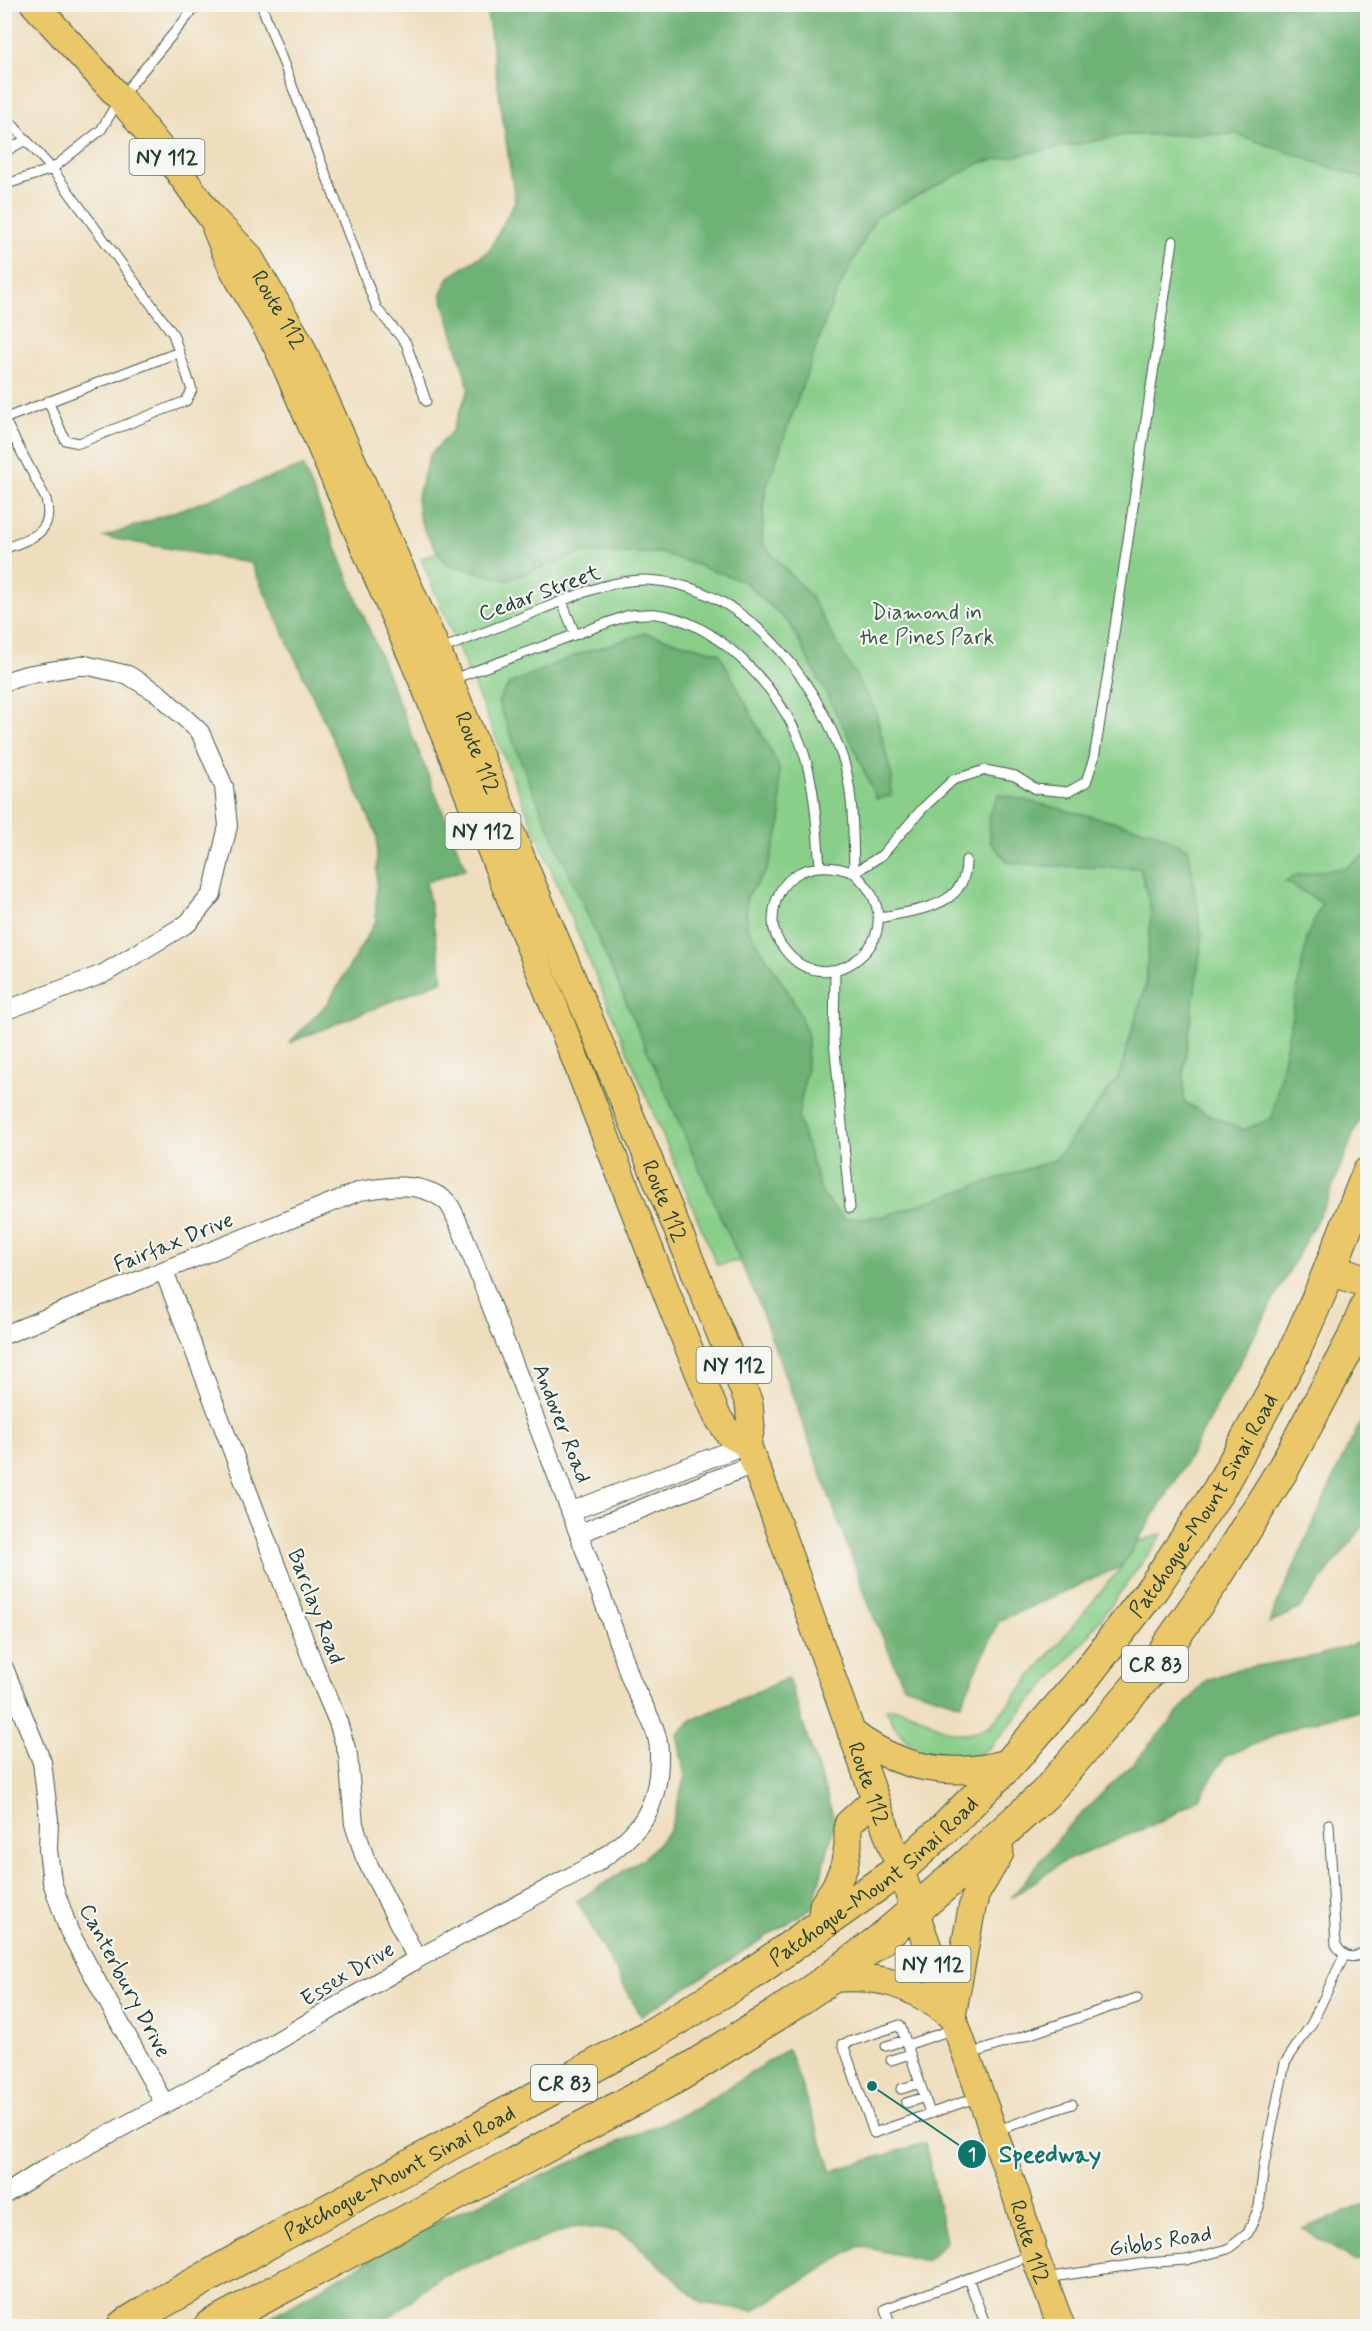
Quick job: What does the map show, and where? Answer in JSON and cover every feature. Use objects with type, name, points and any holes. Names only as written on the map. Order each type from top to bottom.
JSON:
[{"type":"highway","name":"Patchogue-Mount Sinai Road","points":[[123,2326],[255,2250],[651,2035],[750,1975],[899,1870],[945,1828],[1011,1762],[1078,1685],[1153,1588],[1218,1491],[1291,1359],[1368,1173]]},
{"type":"highway","points":[[1330,1269],[1368,1282]]},
{"type":"highway","name":"Patchogue-Mount Sinai Road","points":[[210,2326],[678,2076],[829,1979],[880,1940],[998,1837],[1045,1794],[1151,1670],[1216,1577],[1283,1469],[1353,1339],[1368,1303]]},
{"type":"main road","name":"Route 112","points":[[34,4],[120,98],[176,168],[211,217],[231,265],[278,348],[532,884],[745,1393],[751,1428],[751,1454],[1061,2326]]},
{"type":"main road","name":"Route 112","points":[[438,684],[578,1066],[671,1306],[717,1416],[729,1434],[751,1454]]},
{"type":"main road","points":[[851,1732],[886,1755],[927,1768],[969,1771],[1011,1762]]},
{"type":"main road","points":[[821,1925],[823,1905],[844,1867],[848,1846],[848,1824],[874,1800]]},
{"type":"main road","points":[[954,2023],[972,1908],[976,1894],[1000,1853],[998,1837]]},
{"type":"main road","points":[[829,1979],[866,1978],[895,1983],[925,1996],[954,2023]]},
{"type":"street","points":[[4,682],[26,675],[85,665],[128,675],[159,694],[200,732],[224,787],[228,826],[212,894],[188,923],[103,974],[4,1011]]},
{"type":"street","name":"Andover Road","points":[[360,1191],[395,1185],[423,1188],[448,1202],[462,1231],[572,1511],[632,1684],[648,1715],[659,1749]]},
{"type":"street","name":"Fairfax Drive","points":[[4,1335],[360,1191]]},
{"type":"street","name":"Barclay Road","points":[[164,1271],[227,1441],[338,1722],[348,1755],[354,1824],[365,1858],[417,1959]]},
{"type":"street","points":[[572,1511],[751,1454]]},
{"type":"street","points":[[580,1533],[751,1454]]},
{"type":"street","name":"Canterbury Drive","points":[[4,1668],[42,1762],[49,1820],[48,1850],[51,1882],[69,1931],[164,2103]]},
{"type":"street","name":"Essex Drive","points":[[4,2195],[48,2167],[305,2026],[417,1959],[596,1863],[620,1846],[639,1828],[652,1807],[658,1776],[659,1749]]},
{"type":"lane","points":[[4,185],[52,169],[101,130],[120,98],[198,4]]},
{"type":"lane","points":[[261,4],[377,309],[406,343],[426,401]]},
{"type":"lane","points":[[4,115],[52,169],[173,334],[192,390],[186,401],[79,443],[65,441],[48,401]]},
{"type":"lane","points":[[4,152],[26,140]]},
{"type":"lane","points":[[854,873],[882,855],[922,808],[953,780],[985,770],[1015,776],[1036,789],[1068,792],[1086,782],[1094,758],[1107,679],[1173,241]]},
{"type":"lane","points":[[4,549],[38,535],[45,526],[49,512],[46,499],[5,418],[179,352]]},
{"type":"lane","name":"Cedar Street","points":[[425,655],[599,587],[646,580],[683,585],[715,598],[752,622],[790,660],[818,704],[842,757],[852,812],[854,873]]},
{"type":"lane","points":[[562,602],[575,634]]},
{"type":"lane","points":[[438,684],[629,615],[656,614],[690,623],[733,650],[771,690],[798,736],[814,795],[820,866]]},
{"type":"lane","points":[[879,918],[939,904],[957,893],[967,874],[966,860]]},
{"type":"lane","points":[[820,866],[837,866],[854,873],[867,885],[876,900],[879,918],[876,936],[867,952],[853,964],[836,970],[819,970],[802,965],[789,956],[778,942],[773,926],[773,909],[779,893],[789,880],[803,870],[820,866]]},
{"type":"lane","points":[[836,970],[834,1041],[850,1208]]},
{"type":"lane","points":[[1329,1824],[1336,1945],[1344,1956],[1358,1956],[1368,1948]]},
{"type":"lane","name":"Gibbs Road","points":[[891,2326],[885,2310],[968,2278],[1038,2266],[1186,2260],[1228,2249],[1248,2233],[1259,2207],[1264,2165],[1285,2063],[1312,2023],[1344,1956]]},
{"type":"lane","points":[[966,2056],[1137,1998]]},
{"type":"lane","points":[[891,2060],[907,2046],[954,2023]]},
{"type":"lane","points":[[930,2113],[900,2025],[843,2044],[874,2133],[980,2096]]},
{"type":"lane","points":[[886,2046],[907,2046]]},
{"type":"lane","points":[[848,2059],[858,2056]]},
{"type":"lane","points":[[853,2073],[863,2070]]},
{"type":"lane","points":[[901,2089],[920,2083]]},
{"type":"lane","points":[[906,2103],[925,2097]]},
{"type":"lane","points":[[863,2102],[873,2098]]},
{"type":"lane","points":[[993,2132],[1072,2104]]},
{"type":"lane","points":[[868,2116],[878,2113]]},
{"type":"lane","points":[[968,2278],[986,2326]]},
{"type":"green space","points":[[486,5],[1367,5],[1367,180],[1236,134],[1126,135],[982,162],[876,217],[833,300],[765,491],[762,543],[810,596],[875,710],[892,777],[891,796],[876,799],[852,743],[790,624],[743,581],[662,553],[581,553],[507,580],[446,564],[425,532],[419,516],[417,498],[430,455],[452,431],[469,388],[441,293],[449,277],[489,251],[515,201]]},
{"type":"green space","name":"Diamond in the Pines Park","points":[[897,38],[1367,109],[1368,1075],[1343,1157],[717,1265],[421,559],[476,534]]},
{"type":"green space","points":[[303,466],[466,869],[426,882],[443,980],[289,1043],[328,1003],[376,921],[377,835],[251,563],[104,537]]},
{"type":"green space","points":[[645,633],[719,653],[779,767],[781,823],[767,870],[746,898],[747,927],[789,993],[808,1036],[807,1067],[798,1118],[822,1194],[844,1219],[884,1216],[1055,1160],[1118,1078],[1146,984],[1151,911],[1140,868],[1048,866],[1008,862],[990,842],[989,814],[999,794],[1155,832],[1189,850],[1202,939],[1184,1068],[1184,1102],[1244,1130],[1272,1118],[1308,934],[1322,903],[1285,881],[1298,875],[1347,867],[1367,854],[1367,1100],[1327,1201],[1179,1475],[1122,1566],[999,1621],[961,1704],[904,1686],[872,1613],[759,1304],[529,782],[498,702],[509,684],[576,655]]},
{"type":"green space","points":[[1367,1410],[1367,1521],[1299,1609],[1269,1623],[1343,1457]]},
{"type":"green space","points":[[1163,1534],[1082,1644],[989,1748],[969,1759],[923,1760],[926,1753],[912,1745],[897,1729],[886,1708],[915,1714],[950,1731],[962,1733],[976,1731],[992,1724],[1122,1566],[1137,1542]]},
{"type":"green space","points":[[1367,1640],[1367,1709],[1303,1724],[1224,1757],[1200,1798],[1162,1821],[1063,1862],[1011,1898],[1067,1828],[1136,1760],[1207,1680],[1238,1669],[1317,1656]]},
{"type":"green space","points":[[788,1678],[835,1822],[813,1907],[641,2016],[577,1901],[644,1858],[670,1830],[685,1776],[677,1735],[692,1720]]},
{"type":"green space","points":[[788,2049],[832,2171],[925,2143],[946,2241],[926,2261],[859,2246],[753,2311],[702,2303],[631,2239],[620,2232],[577,2226],[441,2276],[379,2326],[255,2326],[429,2225],[697,2108]]},
{"type":"green space","points":[[1367,2203],[1367,2260],[1353,2260],[1303,2229]]},
{"type":"place","name":"Speedway","points":[[872,2086]]}]
